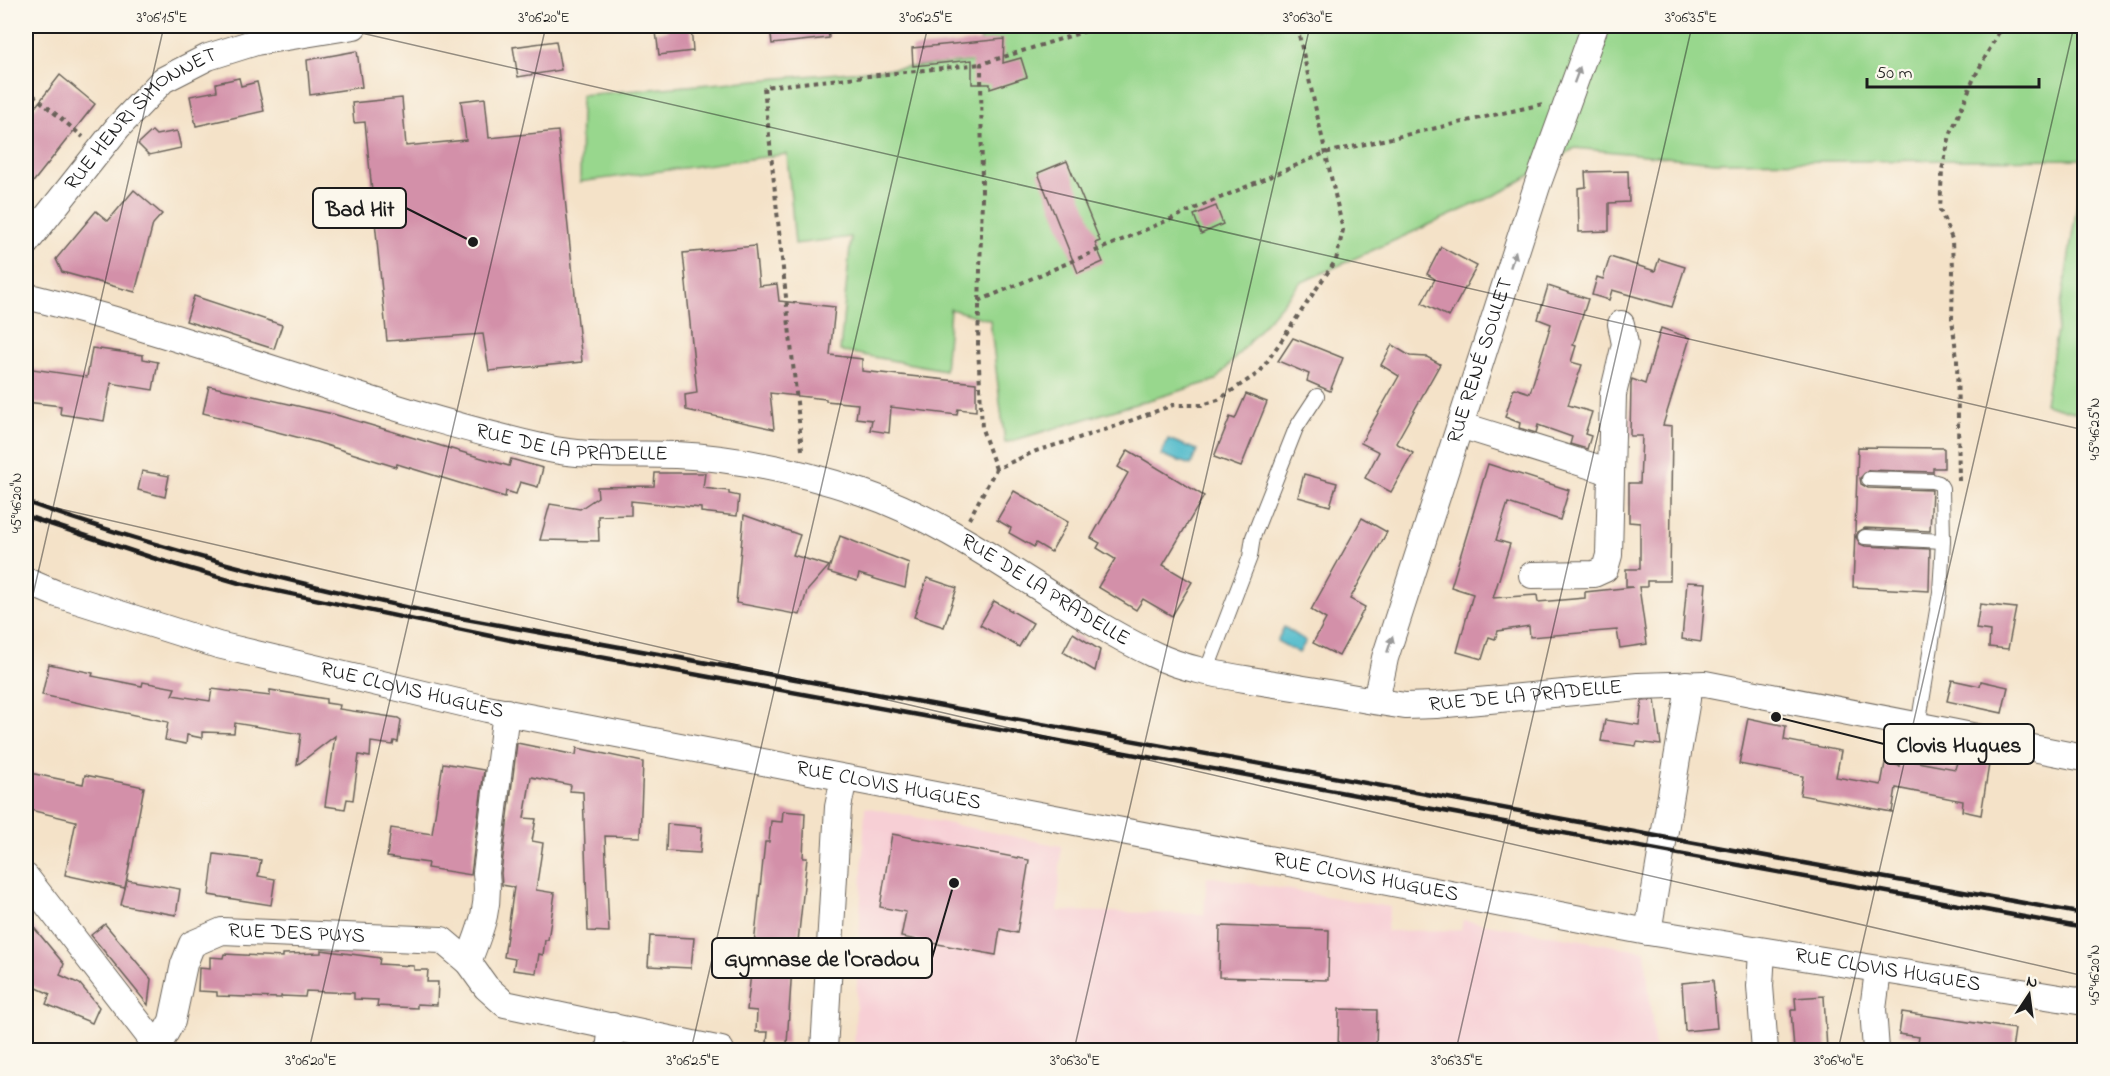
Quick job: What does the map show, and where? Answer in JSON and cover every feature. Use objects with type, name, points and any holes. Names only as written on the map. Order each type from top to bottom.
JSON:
[{"type":"street","name":"RUE HENRI SIMONNET","points":[[26,243],[99,151],[163,80],[208,57],[256,42],[354,26]]},
{"type":"street","name":"RUE RENÉ SOULET","points":[[1376,701],[1385,658],[1537,186],[1594,26]]},
{"type":"street","name":"RUE DE LA PRADELLE","points":[[26,296],[124,322],[362,397],[540,447],[572,454],[708,457],[777,467],[865,493],[917,515],[959,538],[1137,646],[1179,665],[1206,672],[1405,706],[1686,684],[1736,690],[2085,758]]},
{"type":"street","points":[[1532,575],[1594,574],[1605,568],[1609,555],[1613,394],[1625,344],[1621,324]]},
{"type":"street","points":[[1460,425],[1611,472]]},
{"type":"street","name":"RUE CLOVIS HUGUES","points":[[26,581],[57,594],[218,645],[506,712],[1648,932],[2085,1002]]},
{"type":"street","points":[[1648,932],[1686,710],[1686,684]]},
{"type":"street","points":[[468,962],[486,916],[488,896],[486,873],[506,712]]},
{"type":"street","points":[[824,1050],[838,807],[844,778]]},
{"type":"street","points":[[26,876],[158,1049]]},
{"type":"street","name":"RUE DES PUYS","points":[[158,1049],[172,1021],[184,964],[192,944],[222,931],[442,940],[468,962],[486,987],[504,1004],[610,1038],[721,1050]]},
{"type":"street","points":[[1762,951],[1760,987],[1765,1050]]},
{"type":"street","points":[[1876,1050],[1873,1009],[1878,970]]},
{"type":"lane","points":[[1206,672],[1250,557],[1252,537],[1296,428],[1317,396]]},
{"type":"lane","points":[[1869,479],[1940,483],[1944,541],[1940,592],[1918,726]]},
{"type":"lane","points":[[1865,537],[1944,541]]},
{"type":"path","points":[[804,475],[764,87],[981,64],[1102,26]]},
{"type":"path","points":[[959,538],[996,469],[1036,451],[1108,429],[1173,405],[1202,405],[1218,400],[1260,372],[1336,260],[1342,230],[1297,26]]},
{"type":"path","points":[[1959,482],[1952,239],[1940,210],[1942,170],[1950,135],[1974,78],[2002,26]]},
{"type":"path","points":[[981,64],[982,197],[978,345],[982,429],[996,469]]},
{"type":"path","points":[[26,89],[99,151]]},
{"type":"path","points":[[979,301],[1325,153],[1521,108],[1548,103],[1567,104]]},
{"type":"shaded area","points":[[865,807],[1061,846],[1058,911],[1204,914],[1207,876],[1390,907],[1386,931],[1461,930],[1463,920],[1645,951],[1655,1050],[854,1050]]},
{"type":"green space","points":[[981,26],[2084,26],[2084,159],[1715,162],[1575,148],[1504,191],[1300,283],[1216,380],[1005,443],[990,320],[950,309],[945,370],[840,351],[851,237],[795,244],[787,154],[580,182],[581,95],[980,61]]},
{"type":"green space","points":[[2084,162],[2084,415],[2045,404]]},
{"type":"water","points":[[1168,439],[1197,450],[1191,465],[1161,455]]},
{"type":"water","points":[[1284,627],[1306,641],[1299,653],[1277,641]]},
{"type":"building","points":[[667,26],[691,26],[693,51],[659,55],[656,32],[668,31]]},
{"type":"building","points":[[770,26],[828,26],[829,38],[772,44]]},
{"type":"building","points":[[1004,39],[1003,63],[1021,58],[1027,77],[990,89],[990,84],[972,84],[972,60],[913,66],[912,48]]},
{"type":"building","points":[[556,41],[561,70],[518,77],[513,47]]},
{"type":"building","points":[[357,51],[362,87],[310,95],[307,60]]},
{"type":"building","points":[[60,75],[95,104],[26,191],[26,119]]},
{"type":"building","points":[[239,78],[241,86],[257,82],[264,111],[196,126],[190,96],[217,91],[216,83]]},
{"type":"building","points":[[402,98],[406,146],[466,140],[461,101],[485,98],[489,138],[558,131],[582,362],[489,371],[483,334],[387,341],[365,122],[354,123],[352,103]]},
{"type":"building","points":[[152,131],[156,135],[177,131],[181,148],[149,155],[138,144]]},
{"type":"building","points":[[1067,161],[1100,241],[1095,243],[1103,262],[1078,273],[1038,173]]},
{"type":"building","points":[[1628,171],[1629,202],[1609,203],[1609,231],[1579,232],[1578,188],[1586,187],[1585,172]]},
{"type":"building","points":[[134,190],[162,214],[153,224],[135,292],[62,272],[56,259],[96,211],[108,221]]},
{"type":"building","points":[[1216,206],[1223,224],[1201,234],[1194,215]]},
{"type":"building","points":[[755,246],[759,286],[777,284],[779,301],[835,307],[830,355],[862,359],[862,371],[976,383],[976,411],[958,409],[957,415],[891,407],[889,433],[870,430],[872,420],[856,418],[858,404],[826,401],[826,399],[770,393],[774,429],[686,410],[685,395],[697,393],[683,253]]},
{"type":"building","points":[[1441,247],[1477,266],[1449,317],[1422,303],[1435,279],[1427,274]]},
{"type":"building","points":[[1610,257],[1655,271],[1659,259],[1685,267],[1672,307],[1612,290],[1609,300],[1592,295],[1597,277],[1603,279]]},
{"type":"building","points":[[1548,286],[1588,299],[1573,345],[1576,346],[1571,362],[1582,365],[1568,405],[1592,412],[1585,434],[1591,436],[1587,449],[1570,444],[1572,437],[1538,425],[1536,433],[1519,428],[1520,423],[1505,417],[1514,388],[1530,393],[1551,324],[1538,319]]},
{"type":"building","points":[[194,296],[282,325],[274,349],[186,321]]},
{"type":"building","points":[[1661,328],[1690,338],[1663,425],[1672,426],[1670,581],[1647,581],[1647,587],[1639,587],[1647,644],[1620,648],[1617,630],[1530,637],[1529,626],[1498,631],[1495,639],[1489,637],[1482,659],[1457,652],[1473,594],[1451,587],[1488,464],[1569,490],[1560,520],[1508,503],[1496,540],[1510,544],[1493,598],[1537,595],[1538,602],[1585,598],[1585,592],[1633,587],[1626,587],[1626,569],[1640,569],[1640,523],[1629,522],[1629,483],[1640,483],[1642,436],[1630,436],[1631,383],[1632,379],[1645,384]]},
{"type":"building","points":[[1293,338],[1343,358],[1330,391],[1307,381],[1309,374],[1278,361]]},
{"type":"building","points":[[1392,345],[1410,356],[1427,357],[1440,364],[1396,443],[1413,453],[1391,492],[1365,478],[1379,452],[1361,443],[1399,376],[1381,365]]},
{"type":"building","points":[[92,348],[143,355],[143,359],[158,362],[153,390],[111,383],[104,421],[60,414],[61,406],[26,402],[26,368],[87,377]]},
{"type":"building","points":[[209,386],[333,414],[509,466],[511,459],[543,468],[538,487],[520,482],[516,494],[506,491],[505,497],[397,464],[396,467],[316,442],[203,413]]},
{"type":"building","points":[[1246,394],[1267,402],[1241,467],[1214,457],[1230,417],[1235,419]]},
{"type":"building","points":[[1858,447],[1944,448],[1944,468],[1933,468],[1933,472],[1869,470],[1860,478],[1861,484],[1868,488],[1932,490],[1930,531],[1865,528],[1858,532],[1856,537],[1860,544],[1865,546],[1930,549],[1929,591],[1853,587]]},
{"type":"building","points":[[1128,450],[1204,496],[1163,565],[1192,582],[1172,616],[1143,599],[1136,610],[1098,587],[1115,559],[1097,548],[1100,543],[1091,538],[1128,473],[1118,467]]},
{"type":"building","points":[[142,471],[169,476],[165,497],[138,490]]},
{"type":"building","points":[[655,473],[705,473],[703,488],[729,491],[729,494],[739,496],[737,516],[701,512],[701,508],[631,501],[631,515],[598,516],[599,541],[540,540],[550,504],[580,509],[598,497],[597,487],[654,486]]},
{"type":"building","points":[[1304,474],[1337,483],[1330,506],[1298,497]]},
{"type":"building","points":[[1014,491],[1068,522],[1051,552],[1036,543],[1034,547],[1009,533],[1011,528],[997,520]]},
{"type":"building","points":[[744,515],[800,535],[793,555],[829,566],[807,591],[800,615],[736,603]]},
{"type":"building","points":[[1362,518],[1387,532],[1350,599],[1365,607],[1339,656],[1313,643],[1326,619],[1311,610]]},
{"type":"building","points":[[840,536],[909,563],[905,588],[859,574],[857,581],[828,572]]},
{"type":"building","points":[[927,578],[957,588],[944,627],[914,617]]},
{"type":"building","points":[[1687,582],[1706,583],[1701,642],[1682,639]]},
{"type":"building","points":[[994,601],[1033,623],[1019,647],[980,625]]},
{"type":"building","points":[[1980,604],[2016,608],[2008,649],[1989,647],[1990,631],[1976,629]]},
{"type":"building","points":[[1073,633],[1100,650],[1095,671],[1063,652]]},
{"type":"building","points":[[49,664],[142,686],[143,682],[175,688],[172,695],[210,701],[212,689],[270,696],[270,690],[326,699],[326,703],[340,705],[339,709],[398,718],[401,720],[398,742],[394,741],[393,745],[371,742],[370,757],[359,755],[353,800],[347,799],[345,809],[325,806],[335,736],[297,765],[301,734],[235,723],[234,733],[202,732],[202,738],[187,735],[186,744],[165,740],[168,722],[42,695]]},
{"type":"building","points":[[1952,680],[1980,686],[1981,681],[2008,687],[2002,713],[1947,701]]},
{"type":"building","points":[[1655,700],[1661,745],[1637,742],[1636,746],[1601,741],[1605,720],[1639,725],[1642,701]]},
{"type":"building","points":[[1748,718],[1786,726],[1784,740],[1841,751],[1836,777],[1881,785],[1885,763],[1900,766],[1901,759],[1955,769],[1958,759],[1989,764],[1981,815],[1962,811],[1963,801],[1896,788],[1892,812],[1800,795],[1803,776],[1739,764]]},
{"type":"building","points":[[517,743],[576,755],[577,748],[643,762],[640,837],[605,836],[609,932],[588,931],[583,792],[570,791],[571,785],[531,777],[524,818],[536,819],[532,841],[543,843],[536,890],[555,893],[548,940],[545,940],[543,955],[539,954],[536,973],[513,970],[515,959],[504,957],[514,887],[502,885],[501,873]]},
{"type":"building","points":[[443,763],[484,770],[471,875],[427,868],[428,863],[387,857],[391,828],[432,834]]},
{"type":"building","points":[[30,773],[83,784],[85,775],[144,787],[125,888],[65,875],[76,821],[26,809]]},
{"type":"building","points":[[783,811],[805,813],[803,858],[807,858],[797,951],[793,951],[787,1044],[767,1043],[768,1032],[756,1032],[757,1011],[747,1010],[765,842],[769,842],[771,821],[782,822]]},
{"type":"building","points":[[667,824],[702,827],[700,853],[666,851]]},
{"type":"building","points":[[892,834],[1029,860],[1017,933],[1000,929],[996,955],[901,937],[906,912],[880,907]]},
{"type":"building","points":[[214,854],[261,860],[258,876],[275,879],[271,905],[209,895]]},
{"type":"building","points":[[127,880],[180,889],[176,915],[121,905]]},
{"type":"building","points":[[26,918],[64,964],[60,975],[80,984],[99,1007],[92,1023],[46,1004],[50,994],[26,983]]},
{"type":"building","points":[[105,924],[151,979],[148,1005],[91,935]]},
{"type":"building","points":[[1220,926],[1329,930],[1328,980],[1219,977]]},
{"type":"building","points":[[650,936],[694,938],[691,968],[648,966]]},
{"type":"building","points":[[321,950],[380,958],[379,964],[414,966],[414,970],[428,970],[427,982],[438,982],[437,1005],[417,1004],[417,1008],[377,1006],[378,1000],[354,999],[354,993],[306,991],[305,997],[281,996],[281,998],[217,996],[217,992],[198,991],[199,968],[210,969],[210,957],[223,958],[224,954],[283,957],[283,954],[321,953]]},
{"type":"building","points":[[1713,980],[1717,1028],[1685,1031],[1682,983]]},
{"type":"building","points":[[1824,996],[1827,1050],[1794,1050],[1791,1010],[1796,1010],[1795,998]]},
{"type":"building","points":[[1339,1009],[1377,1010],[1376,1050],[1338,1050]]},
{"type":"building","points":[[1902,1012],[2015,1029],[2012,1050],[1992,1048],[1992,1050],[1917,1050],[1919,1037],[1899,1034]]},
{"type":"railway","points":[[26,502],[126,535],[228,564],[433,613],[2084,914]]},
{"type":"railway","points":[[26,516],[153,558],[239,583],[529,644],[2084,928]]},
{"type":"place","name":"Bad Hit","points":[[473,242]]},
{"type":"place","name":"Clovis Hugues","points":[[1776,717]]},
{"type":"place","name":"Gymnase de l'Oradou","points":[[954,883]]}]
